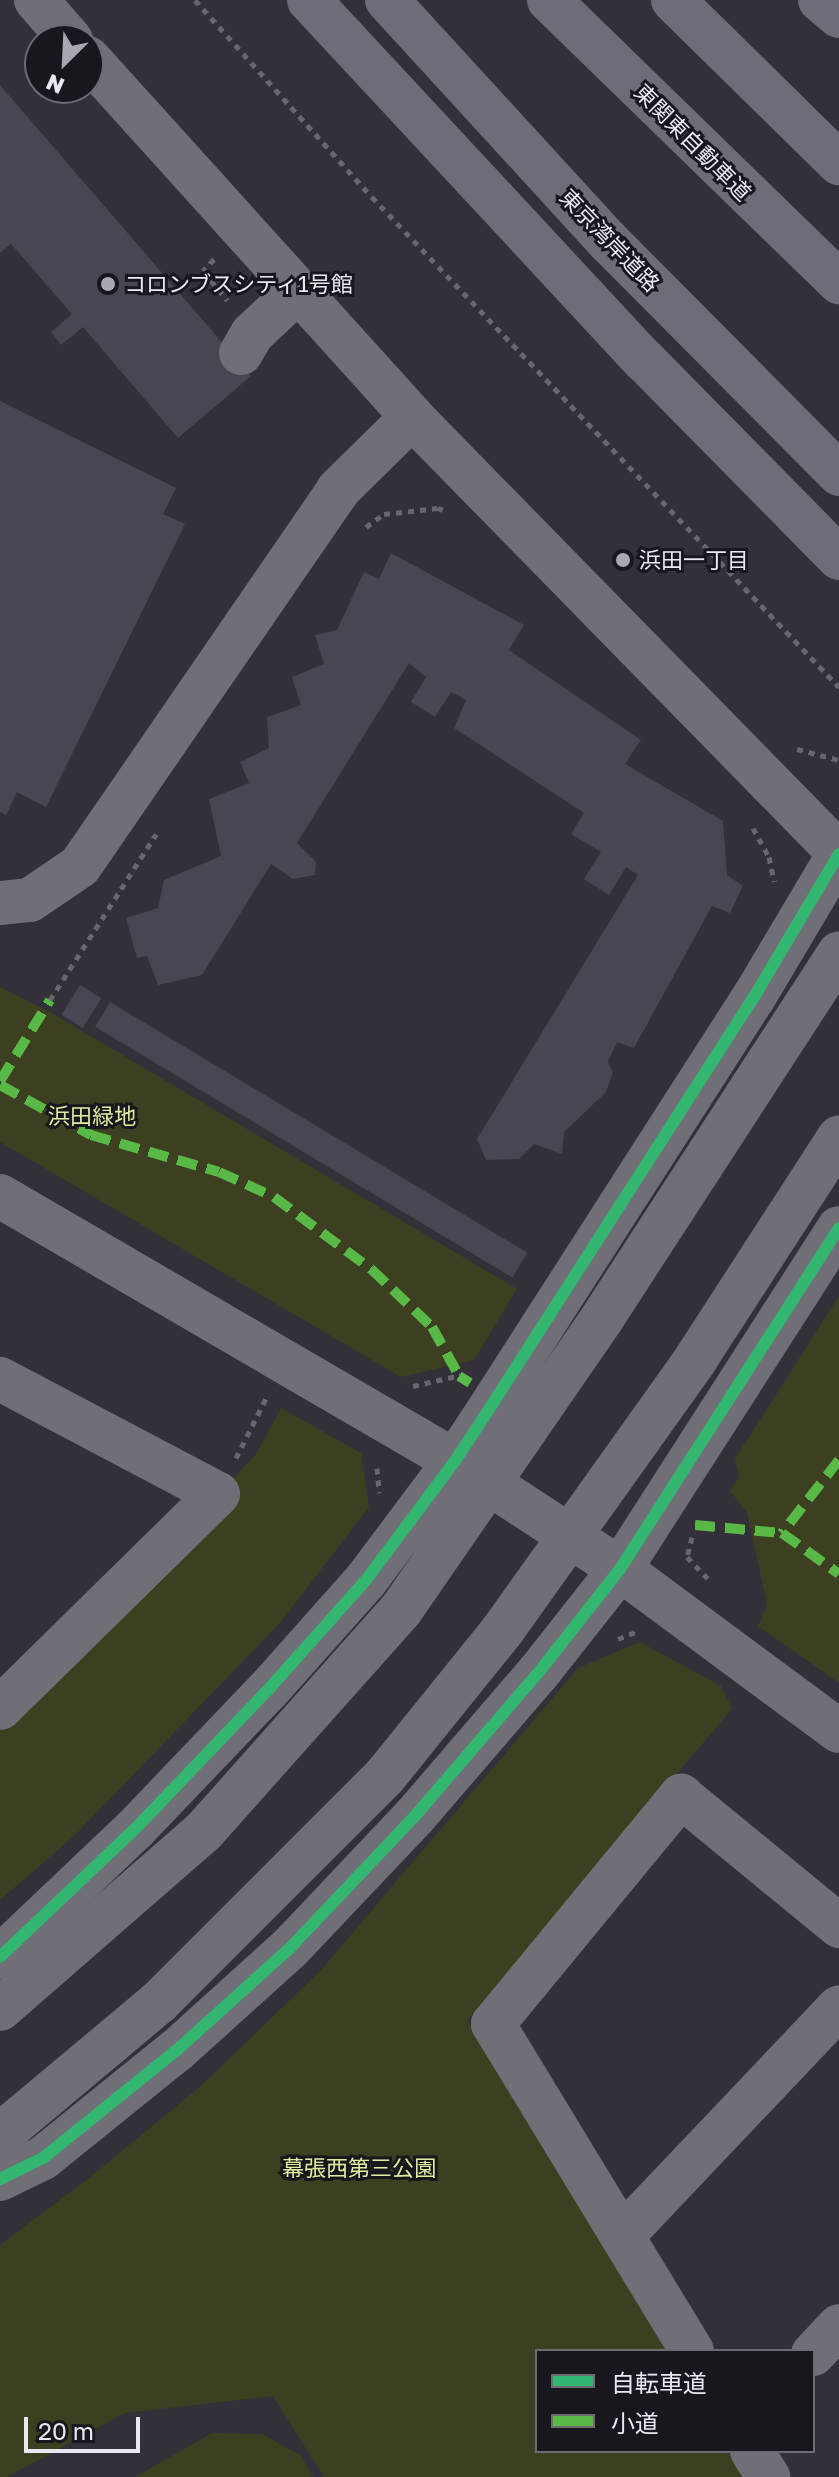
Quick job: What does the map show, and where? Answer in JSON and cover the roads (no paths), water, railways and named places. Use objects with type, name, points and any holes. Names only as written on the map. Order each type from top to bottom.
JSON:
[{"type":"highway","points":[[309,0],[644,360],[839,558]]},
{"type":"highway","name":"東京湾岸道路","points":[[387,0],[609,242],[839,474]]},
{"type":"highway","name":"東関東自動車道","points":[[549,0],[839,282]]},
{"type":"highway","points":[[673,0],[839,163]]},
{"type":"highway","points":[[820,0],[839,16]]},
{"type":"street","points":[[36,0],[57,24]]},
{"type":"street","points":[[0,1957],[135,1829],[268,1690],[366,1580],[455,1461],[754,997],[839,853],[412,417],[104,76]]},
{"type":"street","points":[[241,353],[252,334],[298,291]]},
{"type":"street","points":[[0,903],[30,900],[80,866],[338,490],[412,417]]},
{"type":"street","points":[[6,2005],[204,1831],[401,1610],[601,1320],[839,953]]},
{"type":"street","points":[[0,2135],[159,2002],[395,1764],[502,1631],[695,1360],[839,1137]]},
{"type":"street","points":[[0,1196],[455,1461],[620,1569],[839,1731]]},
{"type":"street","points":[[0,2179],[43,2158],[177,2050],[290,1948],[415,1816],[539,1672],[620,1569],[839,1228]]},
{"type":"street","points":[[0,1708],[218,1494],[2,1384]]},
{"type":"street","points":[[691,2349],[493,2024],[681,1796],[839,1926]]},
{"type":"street","points":[[622,2236],[839,2007]]},
{"type":"street","points":[[815,2352],[839,2326]]},
{"type":"street","points":[[753,2453],[768,2477]]},
{"type":"place","name":"コロンブスシティ1号館","points":[[108,284]]},
{"type":"place","name":"浜田一丁目","points":[[623,560]]},
{"type":"park label","name":"浜田緑地","points":[[92,1116]]},
{"type":"park label","name":"幕張西第三公園","points":[[359,2168]]}]
